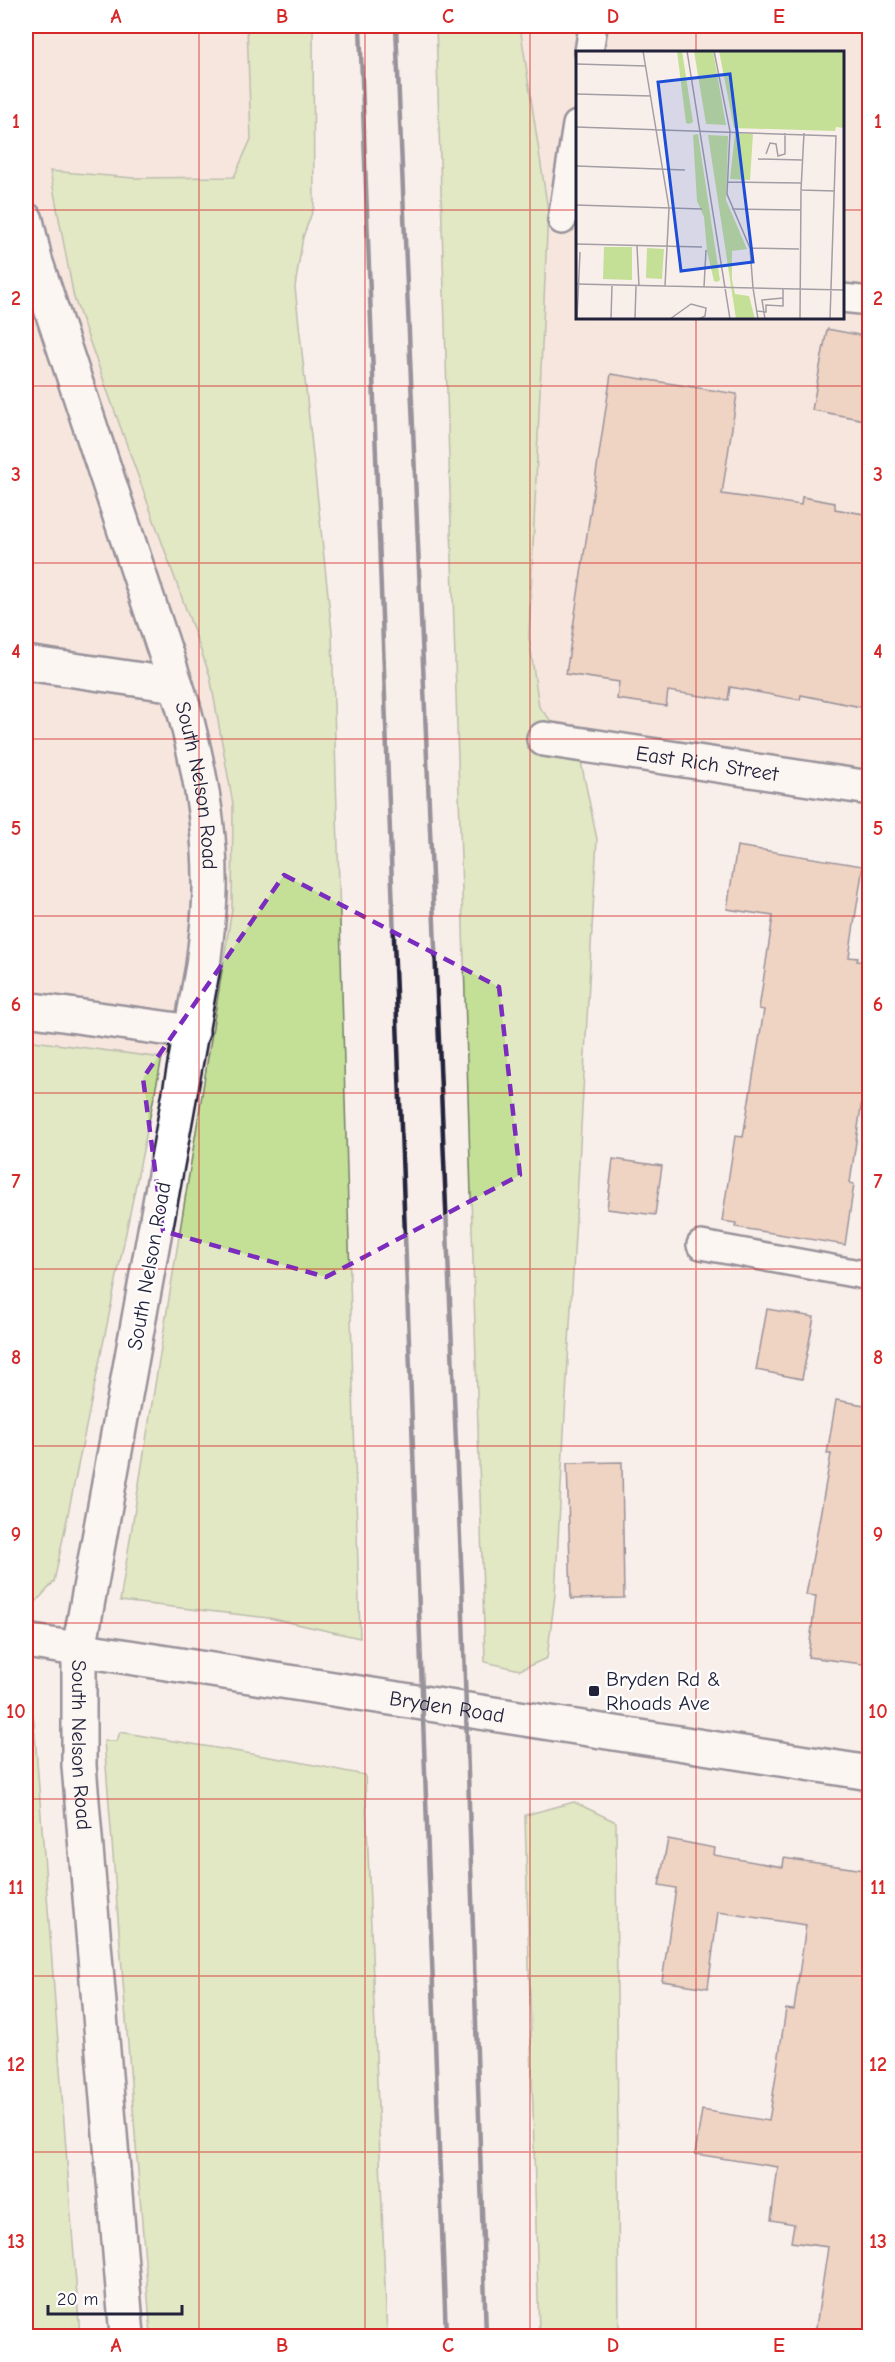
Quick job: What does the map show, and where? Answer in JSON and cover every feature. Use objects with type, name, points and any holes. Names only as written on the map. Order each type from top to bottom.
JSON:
[{"type":"main road","name":"South Nelson Road","points":[[26,220],[35,260],[176,685],[196,756],[205,811],[211,879],[203,966],[192,1032],[79,1649],[79,1766],[127,2337]]},
{"type":"main road","points":[[26,663],[176,685]]},
{"type":"main road","name":"East Rich Street","points":[[544,739],[870,788]]},
{"type":"main road","points":[[26,1009],[192,1032]]},
{"type":"main road","name":"Bryden Road","points":[[26,1641],[870,1773]]},
{"type":"lane","points":[[589,51],[593,26]]},
{"type":"lane","points":[[561,220],[576,131]]},
{"type":"lane","points":[[844,298],[870,301]]},
{"type":"lane","points":[[700,1245],[870,1276]]},
{"type":"highlighted area","points":[[284,875],[499,987],[520,1175],[326,1277],[163,1231],[143,1078]]},
{"type":"shaded area","points":[[26,26],[247,26],[251,139],[234,177],[134,178],[50,172],[74,298],[210,676],[233,804],[232,909],[207,1067],[162,1058],[26,1040]]},
{"type":"shaded area","points":[[520,26],[869,26],[869,793],[579,752],[539,707],[529,637],[548,211]]},
{"type":"green space","points":[[247,26],[313,26],[314,207],[303,237],[295,287],[332,632],[360,1638],[269,1618],[120,1601],[232,909],[233,804],[210,676],[74,298],[50,171],[134,178],[234,177],[251,139]]},
{"type":"green space","points":[[436,26],[520,26],[548,211],[529,637],[539,707],[579,752],[597,839],[555,1595],[547,1658],[520,1670],[485,1662]]},
{"type":"green space","points":[[26,1040],[162,1058],[54,1582],[26,1613]]},
{"type":"green space","points":[[26,1688],[34,1721],[80,2336],[26,2336]]},
{"type":"green space","points":[[120,1732],[365,1775],[387,2336],[151,2336],[104,1741],[117,1741]]},
{"type":"green space","points":[[574,1802],[616,1822],[619,2336],[539,2336],[525,1815]]},
{"type":"building","points":[[827,329],[870,337],[870,421],[812,410]]},
{"type":"building","points":[[611,374],[737,394],[722,494],[801,505],[802,497],[835,503],[835,509],[870,515],[870,663],[861,707],[801,695],[800,700],[730,687],[728,700],[668,691],[666,706],[617,699],[619,682],[566,674]]},
{"type":"building","points":[[737,846],[863,866],[849,957],[858,958],[857,961],[870,962],[870,986],[862,1034],[870,1035],[870,1045],[850,1183],[854,1184],[845,1245],[735,1227],[736,1223],[722,1221],[735,1136],[743,1137],[764,1010],[759,1009],[773,916],[727,909]]},
{"type":"building","points":[[613,1159],[662,1166],[655,1215],[607,1209]]},
{"type":"building","points":[[767,1309],[814,1317],[802,1379],[756,1370]]},
{"type":"building","points":[[836,1400],[870,1406],[870,1665],[808,1657],[816,1596],[806,1595],[831,1454],[827,1454]]},
{"type":"building","points":[[622,1462],[624,1598],[571,1599],[567,1463]]},
{"type":"building","points":[[668,1839],[715,1848],[714,1855],[783,1867],[784,1858],[870,1871],[870,2337],[833,2337],[815,2334],[828,2247],[791,2242],[794,2224],[771,2220],[778,2167],[695,2154],[702,2110],[769,2121],[786,2009],[794,2010],[806,1925],[718,1912],[708,1988],[662,1981],[676,1888],[659,1885]]},
{"type":"railway","points":[[360,26],[446,2336]]},
{"type":"railway","points":[[396,26],[462,1585],[486,2336]]},
{"type":"place","name":"Bryden Rd & Rhoads Ave","points":[[594,1691]]}]
